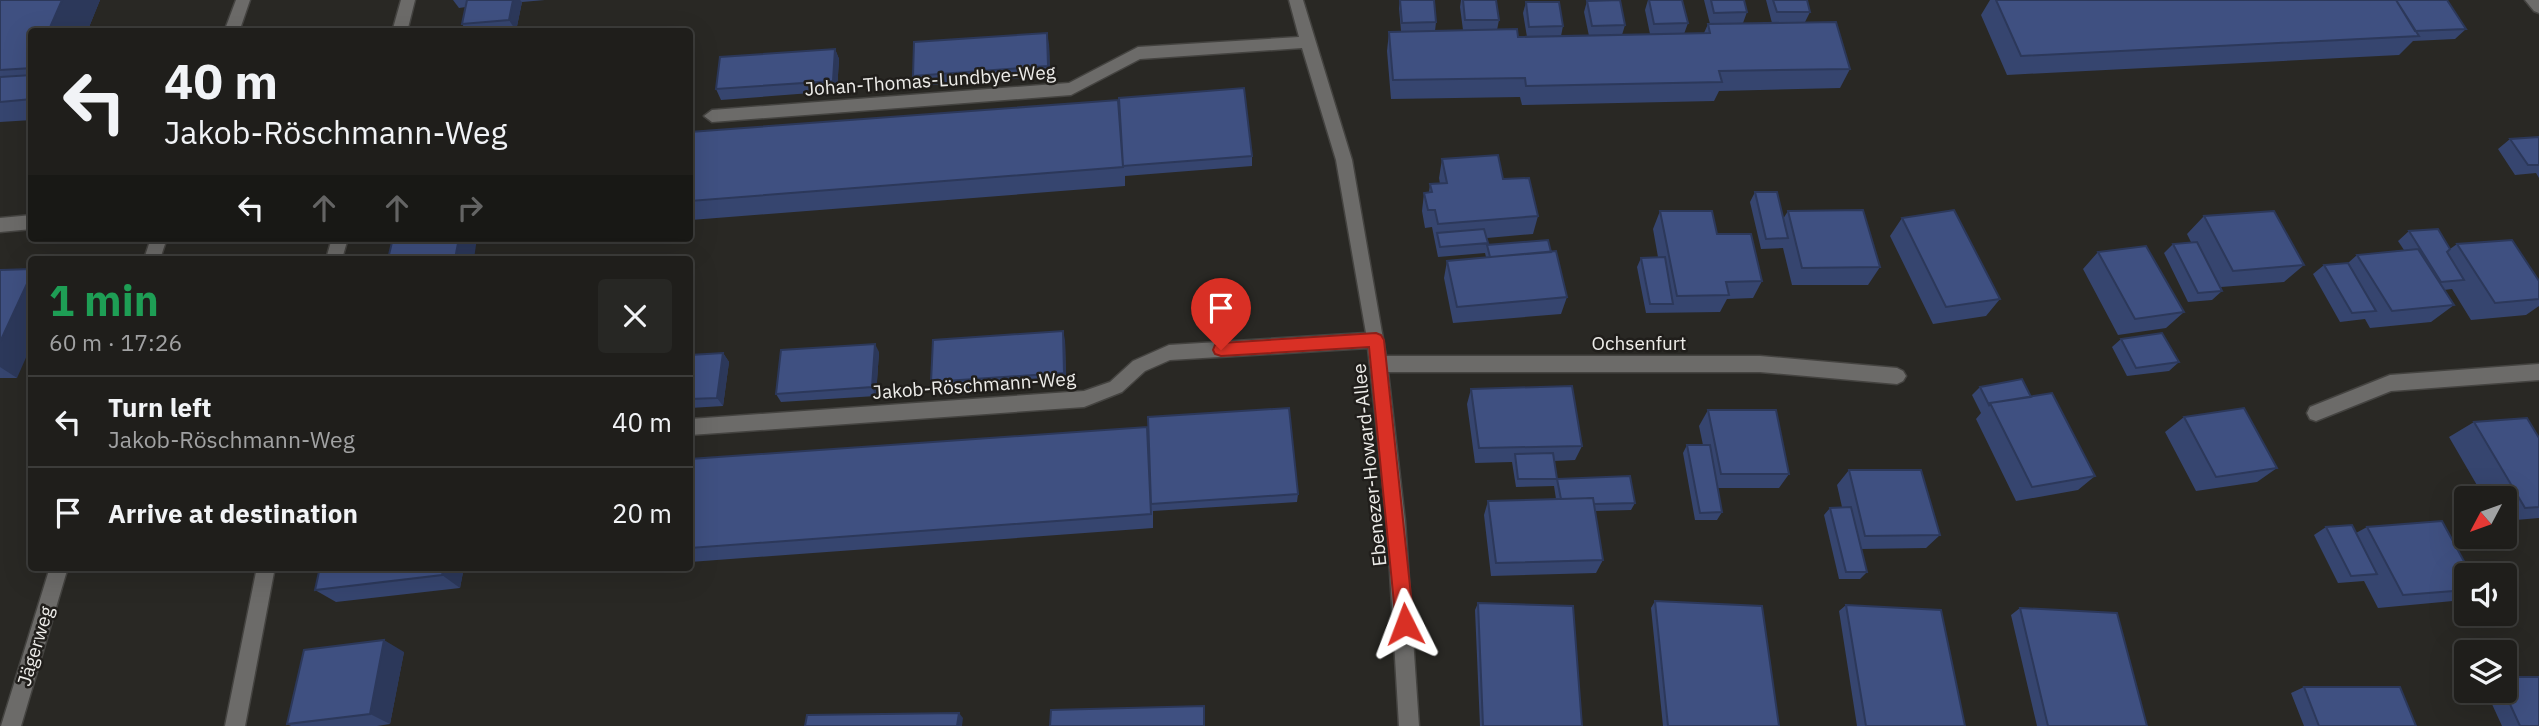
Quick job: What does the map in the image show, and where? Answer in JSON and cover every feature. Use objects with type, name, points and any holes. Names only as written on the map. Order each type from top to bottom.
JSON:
[{"type":"street","points":[[232,28],[243,0]]},
{"type":"street","points":[[400,28],[408,0]]},
{"type":"street","name":"Ebenezer-Howard-Allee","points":[[1296,0],[1349,180],[1380,364],[1404,599],[1409,726]]},
{"type":"street","points":[[2532,0],[2539,7]]},
{"type":"street","name":"Johan-Thomas-Lundbye-Weg","points":[[712,117],[1071,89],[1096,79],[1114,63],[1138,53],[1308,42]]},
{"type":"street","points":[[0,225],[28,222]]},
{"type":"street","name":"Jakob-Röschmann-Weg","points":[[693,427],[1084,399],[1116,387],[1139,366],[1169,353],[1376,340]]},
{"type":"street","name":"Ochsenfurt","points":[[1380,364],[1760,364],[1897,376]]},
{"type":"street","points":[[2316,412],[2390,383],[2539,372]]},
{"type":"street","name":"Jägerweg","points":[[11,726],[58,571]]},
{"type":"street","points":[[235,726],[265,571]]},
{"type":"building","points":[[0,0],[62,0],[50,28],[28,28],[28,68],[0,70]]},
{"type":"building","points":[[467,0],[513,0],[509,20],[462,24]]},
{"type":"building","points":[[1400,0],[1434,0],[1436,22],[1402,23]]},
{"type":"building","points":[[1463,0],[1496,0],[1499,20],[1465,20]]},
{"type":"building","points":[[1620,0],[1625,25],[1592,26],[1587,1]]},
{"type":"building","points":[[1649,0],[1682,0],[1688,23],[1654,24]]},
{"type":"building","points":[[1711,0],[1744,0],[1747,12],[1714,13]]},
{"type":"building","points":[[1773,0],[1807,0],[1810,12],[1777,12]]},
{"type":"building","points":[[1996,0],[2396,0],[2419,36],[2021,56]]},
{"type":"building","points":[[2396,0],[2447,0],[2466,29],[2415,31]]},
{"type":"building","points":[[1526,2],[1559,2],[1563,26],[1529,27]]},
{"type":"building","points":[[1836,22],[1850,69],[1719,71],[1722,82],[1526,86],[1525,78],[1393,80],[1389,32],[1517,29],[1518,37],[1710,33],[1708,24]]},
{"type":"building","points":[[1047,33],[1048,66],[913,76],[914,42]]},
{"type":"building","points":[[835,49],[833,81],[716,89],[720,57]]},
{"type":"building","points":[[28,75],[28,99],[0,102],[0,77]]},
{"type":"building","points":[[1244,88],[1252,156],[1123,166],[1119,98]]},
{"type":"building","points":[[1118,100],[1123,167],[693,201],[693,132]]},
{"type":"building","points":[[2539,137],[2539,165],[2528,165],[2510,139]]},
{"type":"building","points":[[1498,155],[1503,179],[1529,178],[1538,216],[1438,224],[1435,210],[1428,210],[1424,193],[1432,192],[1430,184],[1447,183],[1442,159]]},
{"type":"building","points":[[1755,192],[1777,192],[1788,238],[1766,239]]},
{"type":"building","points":[[1863,210],[1880,267],[1802,268],[1788,211]]},
{"type":"building","points":[[1954,210],[2000,299],[1946,307],[1902,218]]},
{"type":"building","points":[[1660,211],[1712,211],[1717,234],[1751,234],[1762,281],[1726,282],[1729,295],[1677,296]]},
{"type":"building","points":[[2274,211],[2304,265],[2233,271],[2204,216]]},
{"type":"building","points":[[1484,229],[1488,243],[1440,247],[1437,233]]},
{"type":"building","points":[[2438,229],[2450,249],[2447,252],[2464,280],[2441,282],[2409,231]]},
{"type":"building","points":[[1548,240],[1551,252],[1490,257],[1487,245]]},
{"type":"building","points":[[2512,240],[2539,281],[2539,299],[2495,303],[2457,244]]},
{"type":"building","points":[[392,242],[458,242],[456,256],[389,256]]},
{"type":"building","points":[[2197,242],[2222,291],[2198,293],[2173,244]]},
{"type":"building","points":[[2146,246],[2184,312],[2135,319],[2098,252]]},
{"type":"building","points":[[2418,249],[2454,305],[2392,311],[2357,255]]},
{"type":"building","points":[[1556,251],[1567,297],[1457,307],[1447,261]]},
{"type":"building","points":[[1665,257],[1673,304],[1650,304],[1641,258]]},
{"type":"building","points":[[2348,263],[2376,311],[2352,313],[2324,265]]},
{"type":"building","points":[[28,269],[28,282],[0,342],[0,270]]},
{"type":"building","points":[[1063,331],[1064,373],[931,382],[933,340]]},
{"type":"building","points":[[2162,333],[2179,362],[2136,368],[2121,339]]},
{"type":"building","points":[[875,344],[872,387],[776,394],[781,350]]},
{"type":"building","points":[[723,353],[717,398],[693,399],[693,355]]},
{"type":"building","points":[[2022,379],[2031,397],[1989,405],[1980,387]]},
{"type":"building","points":[[1572,386],[1582,446],[1479,448],[1471,389]]},
{"type":"building","points":[[2052,393],[2095,476],[2032,487],[1990,403]]},
{"type":"building","points":[[1289,408],[1298,494],[1151,504],[1148,417]]},
{"type":"building","points":[[2244,408],[2277,468],[2216,477],[2184,417]]},
{"type":"building","points":[[1708,410],[1776,410],[1789,474],[1721,474]]},
{"type":"building","points":[[2527,418],[2539,438],[2539,507],[2525,508],[2517,495],[2517,486],[2512,486],[2474,422]]},
{"type":"building","points":[[1147,427],[1151,514],[693,548],[693,459]]},
{"type":"building","points":[[1687,445],[1710,445],[1722,512],[1700,513]]},
{"type":"building","points":[[1553,453],[1557,479],[1518,479],[1515,454]]},
{"type":"building","points":[[1849,470],[1921,470],[1940,535],[1865,536]]},
{"type":"building","points":[[1630,476],[1635,503],[1594,504],[1593,498],[1561,499],[1557,479]]},
{"type":"building","points":[[1593,498],[1603,560],[1496,563],[1488,501]]},
{"type":"building","points":[[1851,507],[1867,572],[1846,572],[1830,508]]},
{"type":"building","points":[[2442,521],[2454,543],[2454,550],[2458,550],[2465,563],[2454,563],[2454,591],[2403,595],[2367,527]]},
{"type":"building","points":[[2352,525],[2377,574],[2351,576],[2326,527]]},
{"type":"building","points":[[319,571],[443,571],[442,575],[315,590]]},
{"type":"building","points":[[1655,601],[1762,606],[1779,726],[1668,726]]},
{"type":"building","points":[[1478,603],[1573,606],[1582,726],[1483,726]]},
{"type":"building","points":[[1846,605],[1941,610],[1965,726],[1866,726]]},
{"type":"building","points":[[2020,608],[2117,613],[2147,726],[2048,726]]},
{"type":"building","points":[[384,640],[370,714],[287,724],[304,650]]},
{"type":"building","points":[[2517,677],[2539,677],[2539,726],[2520,726],[2509,703],[2517,703]]},
{"type":"building","points":[[2304,687],[2400,687],[2416,726],[2319,726]]},
{"type":"building","points":[[1204,706],[1204,726],[1050,726],[1051,710]]},
{"type":"building","points":[[959,713],[957,726],[805,726],[807,715]]},
{"type":"route","points":[[1221,350],[1376,340],[1405,624]]}]
